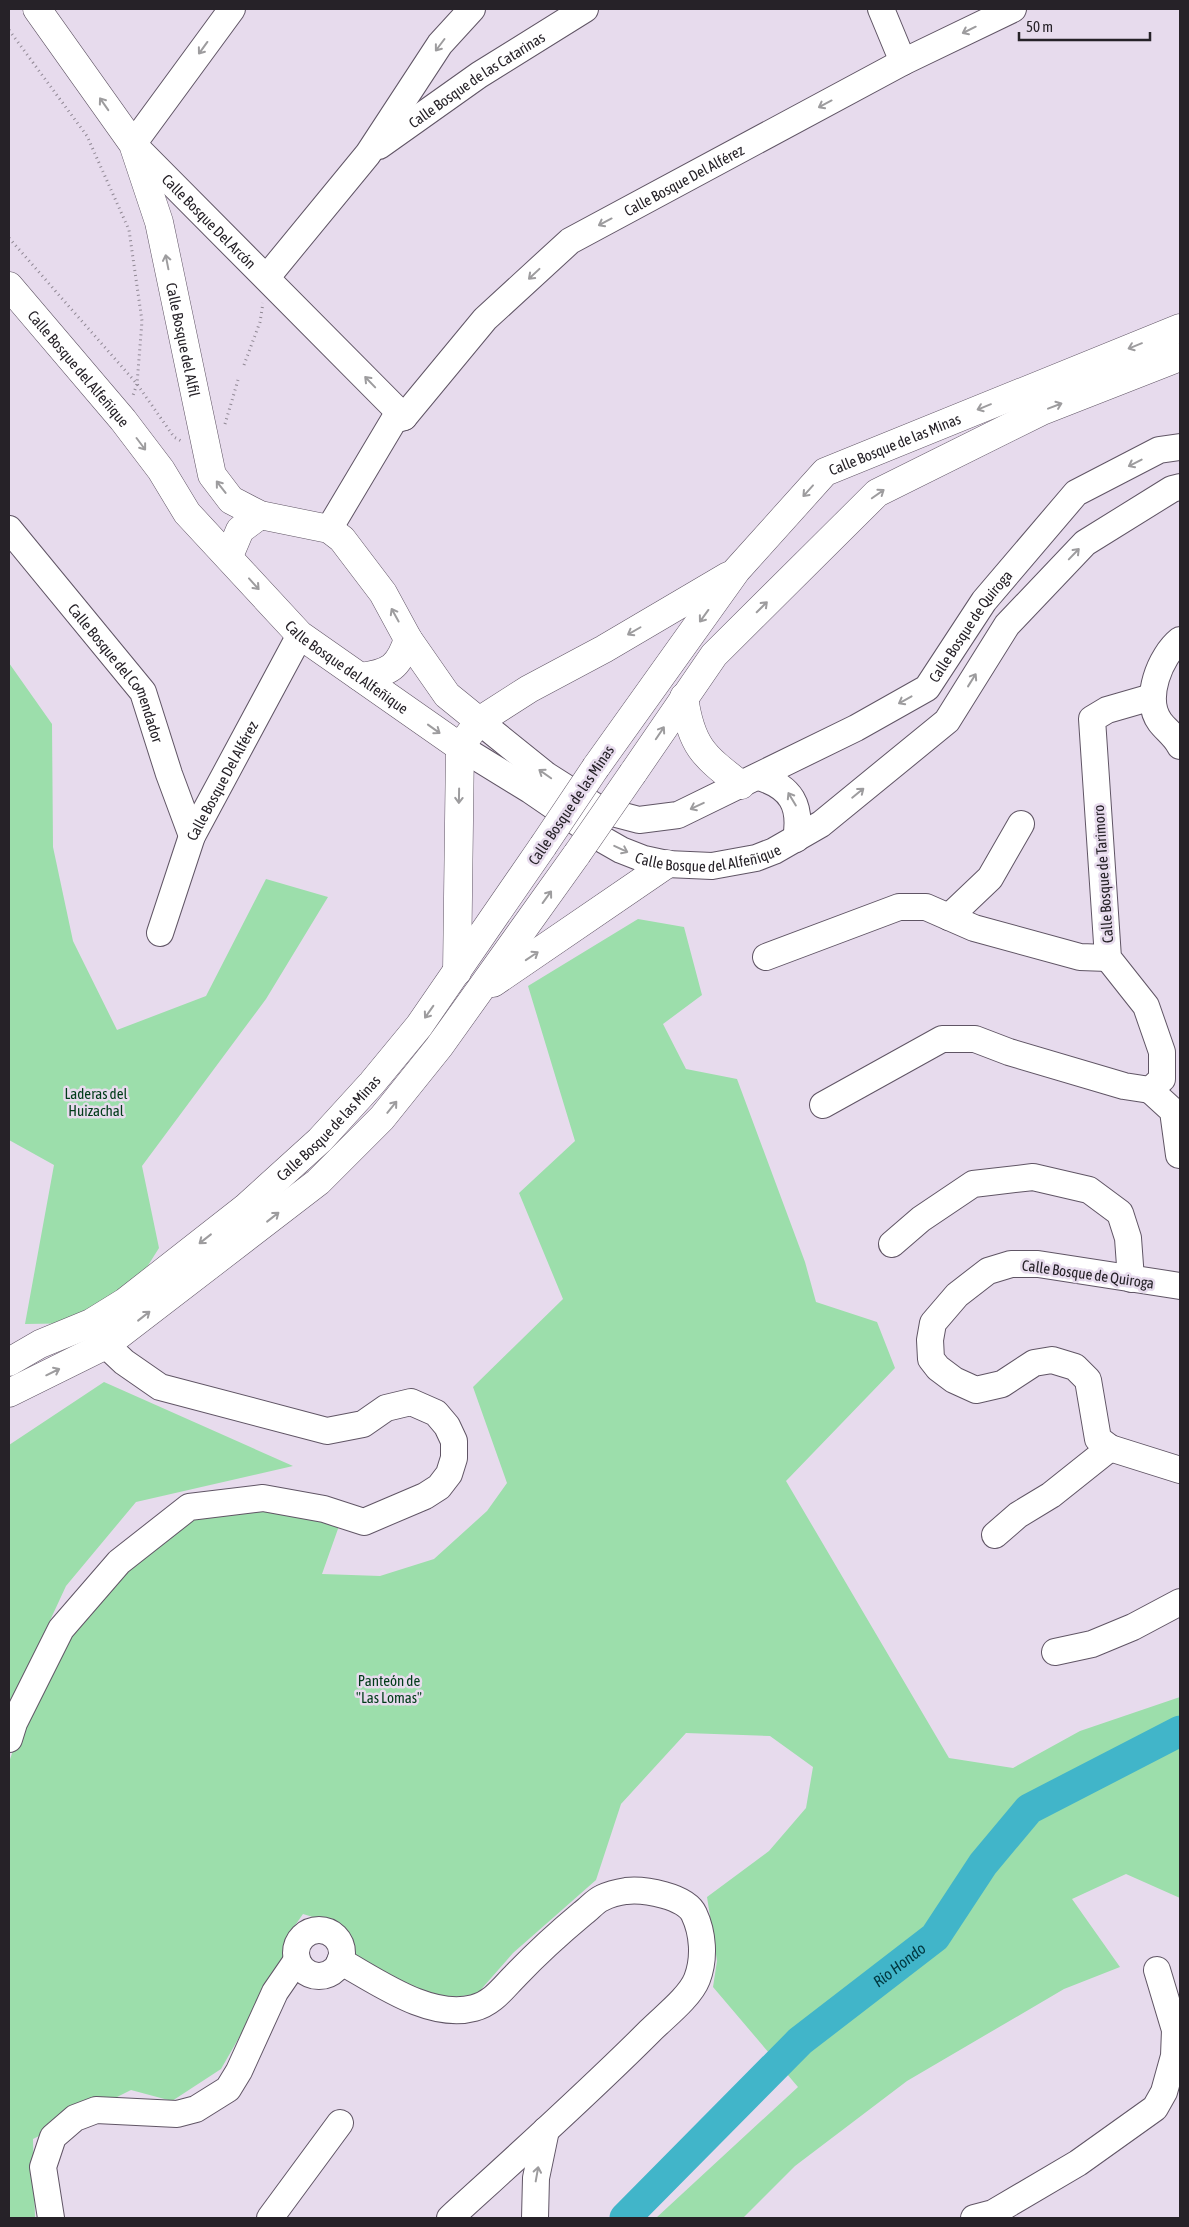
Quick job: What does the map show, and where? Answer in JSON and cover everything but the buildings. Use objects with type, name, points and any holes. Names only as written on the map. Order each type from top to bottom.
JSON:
[{"type":"main road","name":"Calle Bosque Del Arcón","points":[[37,9],[132,144]]},
{"type":"main road","name":"Calle Bosque del Alfil","points":[[132,144],[159,222],[212,475],[231,500],[260,515]]},
{"type":"main road","name":"Calle Bosque del Alfeñique","points":[[9,286],[123,420],[161,470],[187,513],[229,556],[300,635],[460,747]]},
{"type":"main road","name":"Calle Bosque de las Minas","points":[[9,1362],[40,1344],[91,1323],[124,1302],[245,1208],[320,1140],[372,1083],[419,1026],[596,766],[736,571],[825,472],[1180,328]]},
{"type":"main road","name":"Calle Bosque de las Minas","points":[[9,1393],[106,1346],[318,1182],[382,1118],[439,1047],[577,854],[714,655],[877,493],[1042,411],[1180,357]]},
{"type":"main road","points":[[229,556],[240,530],[260,515],[336,534],[383,593],[408,639],[448,695],[479,721]]},
{"type":"main road","points":[[457,972],[460,747],[479,721],[529,688],[604,649],[736,571]]},
{"type":"main road","points":[[360,677],[391,669],[402,657],[408,639]]},
{"type":"main road","points":[[684,697],[687,719],[695,739],[707,758],[750,781]]},
{"type":"main road","points":[[477,993],[667,864]]},
{"type":"street","points":[[132,144],[232,9]]},
{"type":"street","name":"Calle Bosque de las Catarinas","points":[[267,277],[368,154],[440,44],[472,9]]},
{"type":"street","name":"Calle Bosque de las Catarinas","points":[[368,154],[479,75],[585,9]]},
{"type":"street","points":[[881,9],[903,62]]},
{"type":"street","name":"Calle Bosque Del Alférez","points":[[336,534],[403,429],[404,417],[485,319],[570,241],[903,62],[1013,9]]},
{"type":"street","name":"Calle Bosque Del Arcón","points":[[132,144],[267,277],[404,417]]},
{"type":"street","name":"Calle Bosque de Quiroga","points":[[750,781],[856,728],[927,688],[984,601],[1076,493],[1159,450],[1180,447]]},
{"type":"street","name":"Calle Bosque de Quiroga","points":[[796,839],[820,824],[947,721],[1007,625],[1086,543],[1172,489],[1180,488]]},
{"type":"street","name":"Calle Bosque del Comendador","points":[[9,529],[143,692],[169,774],[192,836]]},
{"type":"street","name":"Calle Bosque Del Alférez","points":[[160,933],[192,836],[300,635]]},
{"type":"street","points":[[1180,640],[1156,676],[1152,697],[1158,721],[1180,746]]},
{"type":"street","name":"Calle Bosque de Tarimoro","points":[[1152,697],[1106,710],[1092,719],[1108,958],[1146,1006],[1162,1052],[1156,1084]]},
{"type":"street","points":[[479,721],[546,775],[601,810],[639,820],[678,815],[750,781],[775,782],[788,792],[796,806],[799,822],[796,839]]},
{"type":"street","name":"Calle Bosque del Alfeñique","points":[[460,747],[530,790],[600,838],[621,850],[644,859],[667,864],[712,866],[765,854],[796,839]]},
{"type":"street","points":[[938,912],[990,878],[1021,824]]},
{"type":"street","points":[[766,957],[899,907],[938,912],[974,928],[1080,957],[1108,958]]},
{"type":"street","points":[[823,1105],[942,1039],[974,1039],[1009,1052],[1124,1086],[1156,1084],[1172,1111],[1179,1155]]},
{"type":"street","points":[[892,1244],[921,1219],[973,1184],[1033,1177],[1089,1190],[1120,1214],[1128,1238],[1131,1279]]},
{"type":"street","name":"Calle Bosque de Quiroga","points":[[1110,1448],[1098,1439],[1088,1380],[1075,1367],[1052,1360],[1034,1363],[1002,1384],[976,1390],[954,1380],[938,1368],[931,1359],[930,1340],[934,1323],[957,1295],[988,1271],[1011,1264],[1038,1264],[1180,1286]]},
{"type":"street","points":[[9,1739],[14,1723],[61,1629],[120,1562],[189,1507],[262,1498],[324,1509],[364,1522],[425,1496],[439,1487],[449,1474],[454,1458],[454,1441],[447,1426],[436,1413],[411,1402],[386,1408],[363,1424],[327,1431],[160,1387],[124,1362],[106,1346],[91,1323]]},
{"type":"street","points":[[995,1535],[1018,1515],[1051,1495],[1110,1448],[1180,1470]]},
{"type":"street","points":[[1055,1652],[1092,1644],[1133,1627],[1180,1602]]},
{"type":"street","points":[[340,1961],[402,1995],[441,2009],[458,2011],[475,2008],[491,2001],[548,1942],[602,1898],[626,1891],[651,1891],[672,1898],[692,1910],[699,1926],[702,1944],[697,1979],[687,1994],[546,2130],[450,2218]]},
{"type":"street","points":[[314,1930],[324,1931],[333,1935],[340,1942],[342,1952],[340,1961],[333,1971],[322,1976],[310,1974],[304,1970],[297,1960],[296,1950],[299,1941],[306,1934],[314,1930]]},
{"type":"street","points":[[51,2218],[43,2167],[52,2137],[75,2118],[96,2110],[177,2114],[196,2109],[228,2089],[239,2070],[274,1992],[297,1960]]},
{"type":"street","points":[[974,2218],[993,2212],[1078,2163],[1155,2108],[1164,2092],[1174,2056],[1175,2030],[1157,1970]]},
{"type":"street","points":[[270,2218],[340,2123]]},
{"type":"street","points":[[535,2218],[536,2178],[546,2130]]},
{"type":"path","points":[[9,30],[87,136],[128,230],[142,321],[137,384],[9,238]]},
{"type":"path","points":[[244,364],[260,322],[267,277]]},
{"type":"green space","name":"Laderas del Huizachal","points":[[9,663],[52,724],[53,847],[73,941],[117,1030],[206,996],[266,879],[328,897],[266,999],[142,1166],[159,1248],[125,1302],[91,1323],[25,1324],[54,1165],[9,1140]]},
{"type":"green space","name":"Panteón de \"Las Lomas\"","points":[[638,919],[684,927],[702,995],[663,1024],[686,1069],[737,1079],[805,1262],[816,1302],[877,1322],[895,1368],[786,1481],[949,1758],[1013,1768],[1080,1731],[1180,1697],[1180,1898],[1126,1874],[1072,1899],[1120,1967],[1064,1989],[907,2081],[795,2166],[743,2218],[656,2218],[798,2087],[713,1987],[717,1961],[707,1897],[769,1851],[806,1808],[813,1767],[770,1736],[686,1733],[621,1804],[596,1880],[513,1953],[477,1994],[447,1998],[417,1988],[355,1959],[347,1932],[326,1921],[303,1914],[289,1934],[283,1961],[221,2069],[172,2101],[131,2090],[33,2139],[35,2218],[9,2218],[9,1762],[23,1722],[68,1632],[126,1567],[191,1515],[266,1504],[339,1526],[322,1574],[380,1576],[434,1559],[487,1511],[507,1483],[473,1387],[563,1299],[519,1193],[575,1141],[528,986]]},
{"type":"green space","points":[[104,1382],[293,1466],[136,1502],[66,1586],[9,1709],[9,1445]]},
{"type":"waterway","name":"Rio Hondo","points":[[625,2218],[800,2041],[935,1937],[983,1864],[1029,1809],[1180,1731]]}]
